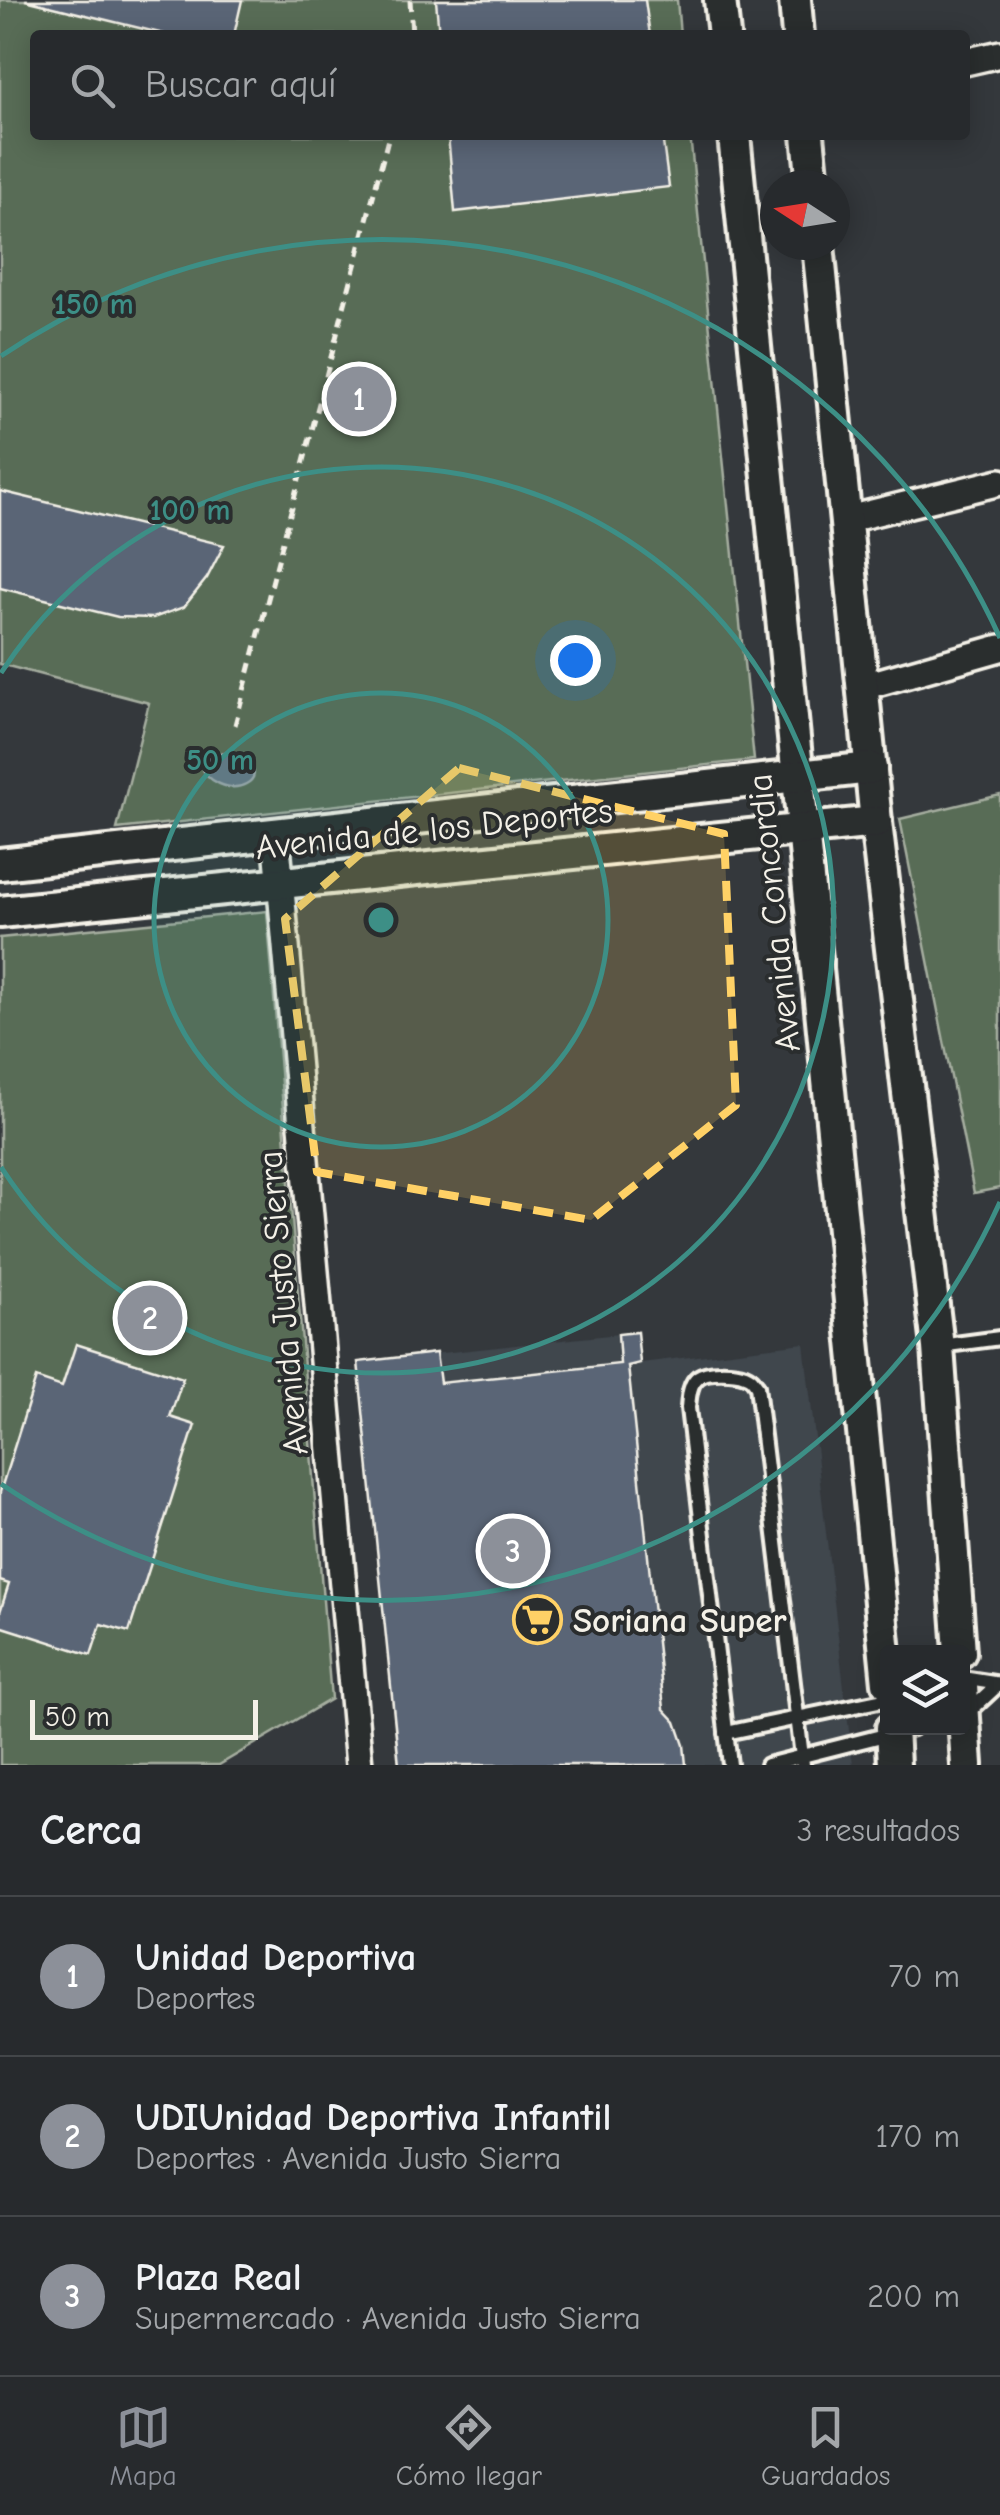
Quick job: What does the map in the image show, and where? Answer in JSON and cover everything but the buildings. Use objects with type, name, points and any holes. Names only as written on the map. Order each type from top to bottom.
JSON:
[{"type":"street","points":[[720,0],[723,30]]},
{"type":"street","points":[[795,0],[798,30]]},
{"type":"street","points":[[970,61],[1000,54]]},
{"type":"street","name":"Avenida Concordia","points":[[734,140],[884,1645]]},
{"type":"street","points":[[808,140],[811,170]]},
{"type":"street","points":[[819,260],[876,822],[938,1347],[959,1645]]},
{"type":"street","points":[[844,520],[1000,482]]},
{"type":"street","points":[[862,686],[1000,648]]},
{"type":"street","name":"Avenida de los Deportes","points":[[0,864],[871,768]]},
{"type":"street","name":"Avenida de los Deportes","points":[[0,912],[876,822]]},
{"type":"street","name":"Avenida Justo Sierra","points":[[276,834],[360,1765]]},
{"type":"street","points":[[894,1765],[899,1735]]},
{"type":"street","points":[[965,1735],[967,1765]]},
{"type":"lane","points":[[938,1347],[1000,1338]]},
{"type":"lane","points":[[730,1765],[688,1408],[692,1384],[709,1373],[742,1374],[757,1386],[802,1762]]},
{"type":"lane","points":[[970,1679],[999,1684]]},
{"type":"lane","points":[[970,1702],[999,1684]]},
{"type":"lane","points":[[726,1734],[880,1700]]},
{"type":"lane","points":[[768,1765],[802,1762],[882,1735]]},
{"type":"path","points":[[410,0],[412,30]]},
{"type":"path","points":[[235,725],[388,140]]},
{"type":"highlighted area","points":[[459,768],[724,834],[736,1105],[591,1220],[317,1172],[285,919]]},
{"type":"shaded area","points":[[637,1332],[641,1363],[804,1343],[853,1765],[399,1765],[358,1362]]},
{"type":"green space","points":[[0,0],[677,0],[680,30],[30,30],[30,140],[691,140],[754,760],[117,829],[149,703],[0,664]]},
{"type":"green space","points":[[1000,795],[1000,1188],[974,1193],[900,819]]},
{"type":"green space","points":[[267,911],[331,1699],[219,1765],[0,1765],[0,938]]},
{"type":"water","points":[[213,753],[241,757],[253,770],[252,780],[233,787],[207,776],[201,764]]},
{"type":"place","name":"Unidad Deportiva","points":[[359,399]]},
{"type":"place","name":"UDIUnidad Deportiva Infantil","points":[[150,1318]]},
{"type":"place","name":"Plaza Real","points":[[513,1551]]},
{"type":"place","name":"Soriana Super","points":[[538,1620]]}]
